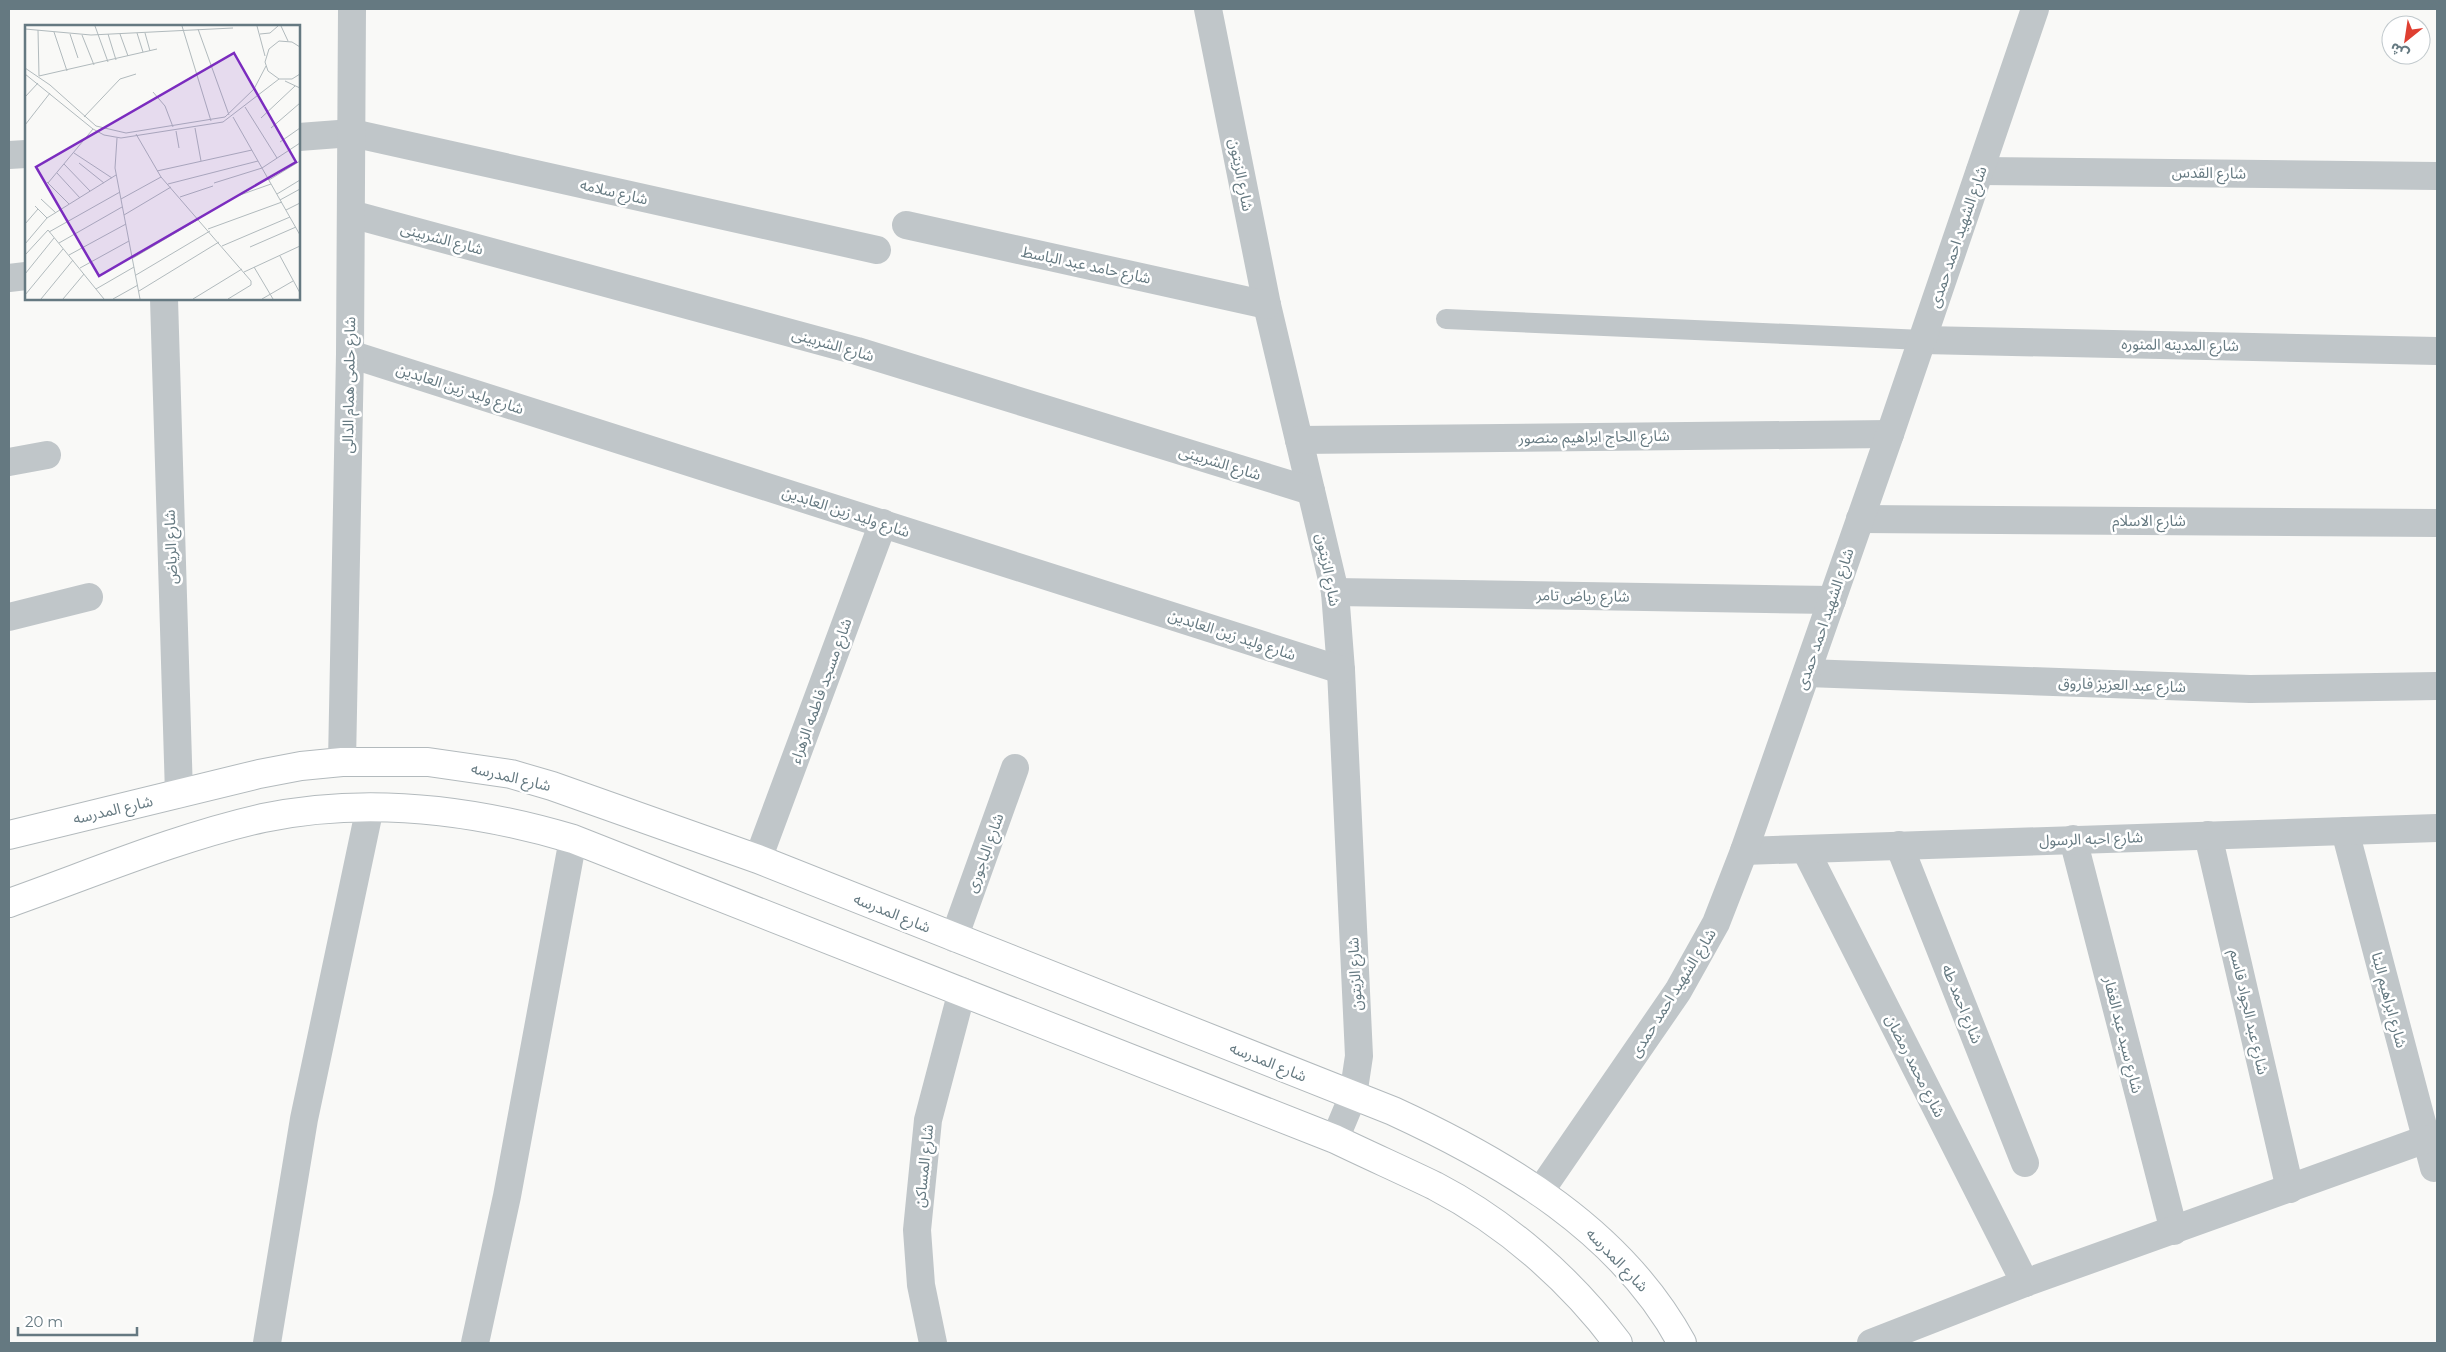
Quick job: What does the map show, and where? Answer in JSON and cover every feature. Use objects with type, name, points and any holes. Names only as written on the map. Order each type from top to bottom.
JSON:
[{"type":"street","name":"شارع حلمى همام الدالى","points":[[342,762],[350,354],[352,9]]},
{"type":"street","name":"شارع الزيتون","points":[[1208,9],[1267,305],[1335,592],[1341,670],[1359,1056],[1354,1096],[1335,1140]]},
{"type":"street","name":"شارع الشهيد احمد حمدى","points":[[1539,1193],[1678,991],[1716,923],[1744,851],[1807,673],[1923,340],[2035,9]]},
{"type":"street","name":"شارع سلامه","points":[[300,137],[352,133],[877,250]]},
{"type":"street","points":[[9,155],[25,154]]},
{"type":"street","name":"شارع القدس","points":[[1980,171],[2437,176]]},
{"type":"street","name":"شارع الشربينى","points":[[351,214],[857,351],[1311,491]]},
{"type":"street","name":"شارع حامد عبد الباسط","points":[[906,225],[1267,305]]},
{"type":"street","points":[[9,278],[25,276]]},
{"type":"street","name":"شارع الرياض","points":[[164,300],[179,794]]},
{"type":"street","name":"شارع المدينه المنوره","points":[[1923,340],[2437,350]]},
{"type":"street","name":"شارع وليد زين العابدين","points":[[350,354],[1341,670]]},
{"type":"street","name":"شارع الحاج ابراهيم منصور","points":[[1299,440],[1890,434]]},
{"type":"street","points":[[9,462],[47,455]]},
{"type":"street","name":"شارع الاسلام","points":[[1860,519],[2437,523]]},
{"type":"street","name":"شارع مسجد فاطمه الزهراء","points":[[758,859],[883,524]]},
{"type":"street","name":"شارع رياض تامر","points":[[1335,592],[1832,600]]},
{"type":"street","points":[[9,617],[89,597]]},
{"type":"street","name":"شارع عبد العزيز فاروق","points":[[1807,673],[2250,689],[2437,686]]},
{"type":"street","name":"شارع المدرسه","points":[[9,835],[260,774],[342,762],[428,762],[511,774],[552,786],[758,859],[1393,1111],[1468,1147],[1577,1220],[1612,1250],[1644,1285],[1671,1323],[1682,1343]]},
{"type":"street","name":"شارع الباجورى","points":[[954,938],[1015,768]]},
{"type":"street","points":[[266,1343],[306,1111],[370,807]]},
{"type":"street","points":[[9,903],[213,831],[264,818],[317,810],[370,807],[472,814],[523,824],[573,839],[962,991],[1335,1140],[1436,1187],[1483,1215],[1527,1248],[1568,1286],[1618,1343]]},
{"type":"street","name":"شارع احبه الرسول","points":[[1744,851],[2437,828]]},
{"type":"street","name":"شارع ابراهيم البنا","points":[[2345,831],[2434,1168]]},
{"type":"street","name":"شارع عبد الجواد قاسم","points":[[2208,835],[2290,1190]]},
{"type":"street","points":[[475,1343],[507,1196],[573,839]]},
{"type":"street","name":"شارع سيد عبد الغفار","points":[[2073,840],[2174,1231]]},
{"type":"street","name":"شارع احمد طه","points":[[1900,845],[2025,1163]]},
{"type":"street","name":"شارع محمد رمضان","points":[[1805,849],[2025,1283]]},
{"type":"street","name":"شارع المساكن","points":[[933,1343],[921,1286],[917,1230],[928,1120],[962,991]]},
{"type":"street","points":[[1871,1343],[2025,1283],[2426,1140]]},
{"type":"lane","points":[[1446,319],[1923,340]]}]
